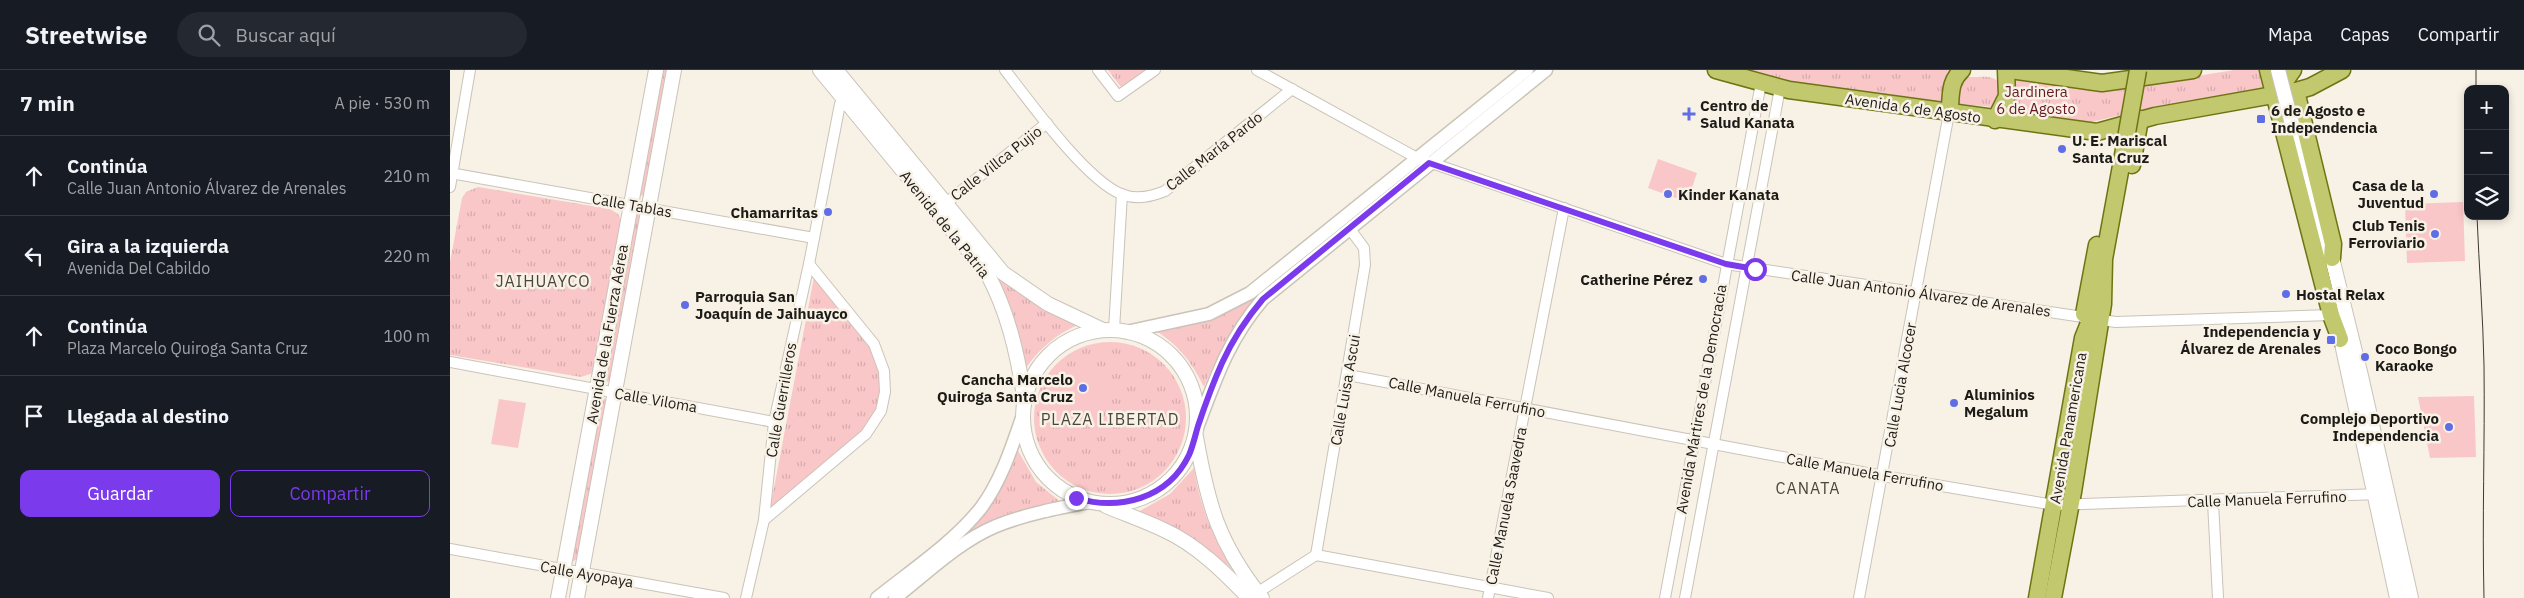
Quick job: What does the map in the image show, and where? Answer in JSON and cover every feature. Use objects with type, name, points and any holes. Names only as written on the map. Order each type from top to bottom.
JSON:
[{"type":"main road","name":"Avenida de la Fuerza Aérea","points":[[558,598],[656,70]]},
{"type":"main road","name":"Avenida de la Fuerza Aérea","points":[[577,598],[674,70]]},
{"type":"main road","name":"Avenida 6 de Agosto","points":[[1716,70],[1780,88],[1995,120],[2097,132],[2140,119],[2296,92],[2310,87],[2342,70]]},
{"type":"main road","points":[[1950,113],[1950,89],[1955,78],[1962,70]]},
{"type":"main road","points":[[1995,120],[2007,96],[2006,70]]},
{"type":"main road","points":[[2010,70],[2102,83],[2145,73],[2193,70]]},
{"type":"main road","points":[[2268,70],[2331,315],[2340,338],[2410,598]]},
{"type":"main road","points":[[2278,70],[2320,234],[2332,258],[2381,494],[2397,598]]},
{"type":"main road","points":[[2275,96],[2279,87],[2293,70]]},
{"type":"main road","name":"Avenida de la Patria","points":[[832,72],[987,273],[1009,321],[1024,399]]},
{"type":"main road","name":"Avenida Panamericana","points":[[2053,598],[2062,505],[2083,338],[2091,318],[2118,183],[2145,73]]},
{"type":"main road","points":[[2296,92],[2334,244],[2332,258]]},
{"type":"main road","name":"Avenida de la Patria","points":[[848,95],[946,203],[991,260],[1017,284],[1048,304],[1114,331]]},
{"type":"main road","points":[[2103,304],[2111,279],[2140,119]]},
{"type":"main road","points":[[2083,338],[2084,317],[2118,127]]},
{"type":"main road","points":[[2320,234],[2320,244],[2338,320],[2340,338]]},
{"type":"main road","name":"Avenida Panamericana","points":[[2037,598],[2062,505],[2101,320],[2104,259]]},
{"type":"main road","points":[[1114,331],[1144,337],[1161,346],[1175,358],[1186,374],[1194,391],[1197,409],[1196,433],[1206,493],[1215,522],[1234,562],[1254,597],[1188,544],[1165,530],[1063,491],[1041,472],[1027,446],[1022,418],[1024,399],[1035,372],[1052,352],[1076,337],[1114,331]]},
{"type":"main road","points":[[1096,503],[1122,504],[1140,499],[1156,491],[1171,480],[1183,466],[1196,433]]},
{"type":"street","points":[[450,187],[470,70]]},
{"type":"street","name":"Calle María Pardo","points":[[1005,70],[1047,123],[1096,177],[1122,194],[1140,198],[1166,191],[1292,89]]},
{"type":"street","points":[[1098,70],[1118,96],[1155,70]]},
{"type":"street","name":"Calle Juan Antonio Álvarez de Arenales","points":[[1257,70],[1423,160],[1726,264],[2084,317]]},
{"type":"street","points":[[1196,433],[1222,362],[1248,316],[1263,299],[1350,229],[1423,160],[1527,70]]},
{"type":"street","points":[[1122,194],[1114,331],[1209,314],[1250,293],[1423,160],[1546,70]]},
{"type":"street","name":"Avenida Mártires de la Democracia","points":[[1664,598],[1761,83]]},
{"type":"street","name":"Avenida Mártires de la Democracia","points":[[1685,598],[1780,88]]},
{"type":"street","name":"Calle Guerrilleros","points":[[746,598],[764,520],[774,422],[809,264],[840,104],[848,95]]},
{"type":"street","name":"Calle Lucia Alcocer","points":[[1860,598],[1950,113]]},
{"type":"street","name":"Calle Villca Pujio","points":[[946,203],[1047,123]]},
{"type":"street","name":"Calle Tablas","points":[[451,174],[814,238]]},
{"type":"street","name":"Calle Manuela Saavedra","points":[[1490,593],[1564,208]]},
{"type":"street","name":"Calle Luisa Ascui","points":[[1316,555],[1348,375],[1365,264],[1364,248],[1350,229]]},
{"type":"street","points":[[764,520],[866,434],[881,411],[885,392],[884,371],[874,344],[809,264]]},
{"type":"street","points":[[2101,320],[2116,322],[2331,315]]},
{"type":"street","name":"Calle Viloma","points":[[450,362],[774,422]]},
{"type":"street","name":"Calle Manuela Ferrufino","points":[[1348,375],[1883,476],[2062,505],[2213,502],[2381,494]]},
{"type":"street","points":[[877,598],[942,546],[981,507],[1005,463],[1022,418]]},
{"type":"street","points":[[2213,502],[2218,598]]},
{"type":"street","points":[[895,598],[958,549],[995,527],[1043,512],[1096,503]]},
{"type":"street","name":"Calle Ayopaya","points":[[450,549],[724,598]]},
{"type":"street","points":[[1254,597],[1316,555],[1490,593],[1548,598]]},
{"type":"green space","points":[[661,70],[667,70],[645,195],[642,196],[640,192]]},
{"type":"green space","points":[[1108,70],[1148,70],[1124,87],[1120,86]]},
{"type":"green space","name":"Jardinera 6 de Agosto","points":[[1745,70],[1954,71],[1944,104],[1791,82]]},
{"type":"green space","name":"Jardinera 6 de Agosto","points":[[2234,70],[2262,70],[2265,88],[2156,107],[2087,123],[2006,113],[2011,79],[2105,91]]},
{"type":"green space","name":"Jardinera 6 de Agosto","points":[[1967,77],[1989,77],[1998,81],[2003,91],[1993,107],[1959,104],[1959,80]]},
{"type":"green space","points":[[1658,159],[1697,173],[1687,202],[1648,188]]},
{"type":"green space","points":[[478,187],[610,209],[618,214],[621,220],[593,373],[581,377],[450,355],[450,262],[462,198],[466,192]]},
{"type":"green space","name":"Club Tenis Ferroviario","points":[[2463,202],[2465,261],[2407,263],[2405,204]]},
{"type":"green space","points":[[636,214],[641,214],[610,381],[607,382],[605,381]]},
{"type":"green space","points":[[495,248],[520,254],[511,296],[486,290]]},
{"type":"green space","points":[[989,267],[1017,292],[1080,324],[1063,332],[1049,342],[1025,369],[1013,316]]},
{"type":"green space","points":[[814,277],[859,331],[874,353],[880,374],[880,397],[877,408],[870,420],[859,433],[829,461],[770,509]]},
{"type":"green space","points":[[1266,289],[1230,335],[1204,387],[1195,370],[1179,349],[1156,331],[1186,325],[1214,316],[1227,311]]},
{"type":"green space","points":[[1110,342],[1125,343],[1139,347],[1164,364],[1181,389],[1185,403],[1185,433],[1181,447],[1164,472],[1139,489],[1125,493],[1110,494],[1095,493],[1081,489],[1056,472],[1039,447],[1035,433],[1034,418],[1035,403],[1039,389],[1056,364],[1081,347],[1095,343]]},
{"type":"green space","name":"Cancha Marcelo Quiroga Santa Cruz","points":[[1091,361],[1112,387],[1075,415],[1055,389]]},
{"type":"green space","name":"Complejo Deportivo Independencia","points":[[2474,396],[2476,457],[2430,458],[2418,397]]},
{"type":"green space","points":[[604,398],[606,401],[578,559],[573,561],[571,559],[601,399]]},
{"type":"green space","points":[[499,399],[526,403],[518,448],[491,444]]},
{"type":"green space","points":[[1017,449],[1036,482],[1062,503],[958,541]]},
{"type":"green space","points":[[1194,468],[1208,520],[1218,545],[1232,569],[1211,551],[1188,536],[1138,512],[1170,494]]},
{"type":"tram line","points":[[2476,70],[2476,85]]},
{"type":"tram line","points":[[2477,220],[2484,365],[2484,598]]},
{"type":"place","name":"Centro de Salud Kanata","points":[[1689,114]]},
{"type":"place","name":"6 de Agosto e Independencia","points":[[2261,119]]},
{"type":"place","name":"U. E. Mariscal Santa Cruz","points":[[2062,149]]},
{"type":"place","name":"Kinder Kanata","points":[[1668,194]]},
{"type":"place","name":"Casa de la Juventud","points":[[2434,194]]},
{"type":"place","name":"Chamarritas","points":[[828,212]]},
{"type":"place","name":"Club Tenis Ferroviario","points":[[2435,234]]},
{"type":"place","name":"Catherine Pérez","points":[[1703,279]]},
{"type":"place","name":"Hostal Relax","points":[[2286,294]]},
{"type":"place","name":"Parroquia San Joaquín de Jaihuayco","points":[[685,305]]},
{"type":"place","name":"Independencia y Álvarez de Arenales","points":[[2331,340]]},
{"type":"place","name":"Coco Bongo Karaoke","points":[[2365,357]]},
{"type":"place","name":"Cancha Marcelo Quiroga Santa Cruz","points":[[1083,388]]},
{"type":"place","name":"Aluminios Megalum","points":[[1954,403]]},
{"type":"place","name":"Complejo Deportivo Independencia","points":[[2449,427]]},
{"type":"district","name":"JAIHUAYCO","points":[[543,281]]},
{"type":"district","name":"PLAZA LIBERTAD","points":[[1110,419]]},
{"type":"district","name":"CANATA","points":[[1808,488]]},
{"type":"route","points":[[1076,498],[1103,504],[1122,504],[1140,499],[1156,491],[1171,480],[1188,457],[1222,362],[1248,316],[1263,299],[1429,163],[1726,264],[1755,269]]}]
